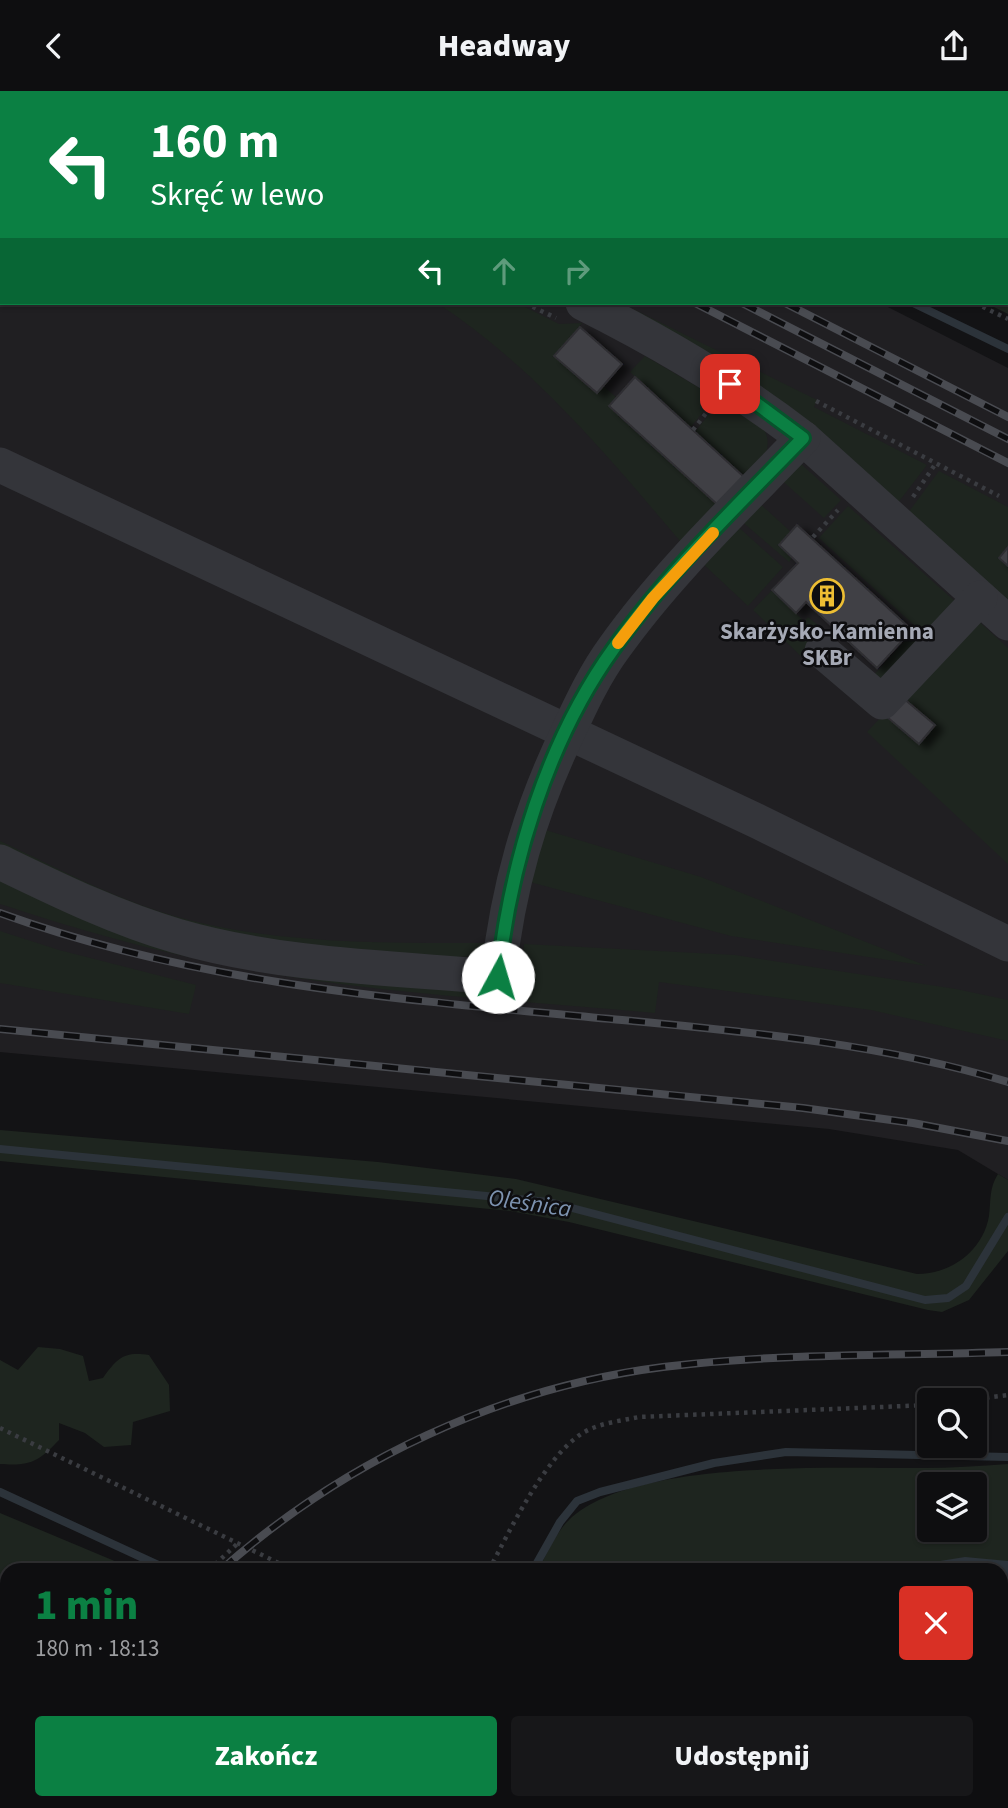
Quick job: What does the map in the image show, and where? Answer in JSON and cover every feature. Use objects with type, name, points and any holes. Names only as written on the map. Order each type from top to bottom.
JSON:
[{"type":"lane","points":[[587,305],[690,358],[803,438],[1008,623]]},
{"type":"lane","points":[[0,862],[123,918],[216,945],[283,958],[498,977],[511,891],[530,820],[543,782],[591,682],[653,598],[803,438]]},
{"type":"lane","points":[[0,465],[1008,944]]},
{"type":"lane","points":[[822,651],[882,702],[980,598]]},
{"type":"path","points":[[979,305],[1008,319]]},
{"type":"path","points":[[816,401],[999,496]]},
{"type":"path","points":[[693,430],[713,405]]},
{"type":"path","points":[[893,519],[916,495],[936,463]]},
{"type":"path","points":[[813,537],[839,509]]},
{"type":"path","points":[[987,1398],[1008,1395]]},
{"type":"path","points":[[493,1563],[521,1510],[567,1446],[583,1433],[603,1425],[639,1417],[917,1405]]},
{"type":"path","points":[[0,1428],[280,1563]]},
{"type":"path","points":[[217,1563],[237,1544]]},
{"type":"shaded area","points":[[0,305],[884,305],[1008,368],[1008,1180],[958,1150],[829,1129],[0,1052]]},
{"type":"shaded area","points":[[440,305],[521,305],[559,324],[582,323],[555,356],[596,393],[603,386],[616,397],[609,406],[722,509],[686,548],[570,417],[507,356]]},
{"type":"shaded area","points":[[613,305],[625,305],[817,400],[814,407],[927,465],[897,504]]},
{"type":"shaded area","points":[[990,305],[1008,305],[1008,314]]},
{"type":"shaded area","points":[[645,356],[715,397],[690,428],[630,372]]},
{"type":"shaded area","points":[[720,400],[765,431],[768,445],[764,457],[744,477],[695,432]]},
{"type":"shaded area","points":[[801,464],[841,500],[824,518],[777,476]]},
{"type":"shaded area","points":[[939,471],[1008,507],[1008,607],[908,513]]},
{"type":"shaded area","points":[[756,500],[791,532],[779,545],[792,558],[789,562],[739,519]]},
{"type":"shaded area","points":[[848,506],[958,604],[887,680],[873,676],[917,628],[819,538]]},
{"type":"shaded area","points":[[735,524],[783,567],[748,606],[701,562]]},
{"type":"shaded area","points":[[772,590],[804,621],[808,617],[831,636],[808,663],[753,610]]},
{"type":"shaded area","points":[[975,618],[1008,648],[1008,864],[867,732]]},
{"type":"shaded area","points":[[539,828],[701,877],[927,966],[731,936],[526,881]]},
{"type":"shaded area","points":[[0,841],[120,897],[201,923],[241,931],[323,940],[489,943],[484,953],[478,956],[395,960],[225,940],[0,854]]},
{"type":"shaded area","points":[[0,871],[95,915],[435,983],[520,990],[524,944],[735,955],[956,989],[1008,1000],[1008,1041],[871,1010],[659,982],[655,1013],[389,990],[283,976],[144,946],[0,904]]},
{"type":"shaded area","points":[[0,931],[59,950],[196,985],[189,1014],[0,983]]},
{"type":"shaded area","points":[[0,1130],[378,1162],[516,1179],[917,1274],[942,1270],[973,1250],[986,1229],[992,1189],[998,1174],[1008,1180],[1008,1251],[969,1300],[942,1312],[569,1222],[510,1211],[0,1161]]},
{"type":"shaded area","points":[[38,1347],[60,1349],[83,1356],[89,1381],[103,1378],[122,1357],[133,1354],[149,1355],[169,1385],[170,1411],[133,1422],[131,1445],[104,1447],[85,1433],[59,1423],[59,1440],[39,1458],[27,1463],[0,1464],[0,1360],[18,1370]]},
{"type":"shaded area","points":[[1008,1464],[1008,1563],[542,1563],[564,1525],[599,1500],[639,1486],[686,1477],[790,1469],[944,1468]]},
{"type":"shaded area","points":[[0,1513],[119,1563],[0,1563]]},
{"type":"shaded area","points":[[965,1557],[1008,1561],[1008,1563],[928,1563]]},
{"type":"building","points":[[580,327],[622,364],[597,393],[554,356]]},
{"type":"building","points":[[635,377],[744,477],[718,505],[609,406]]},
{"type":"building","name":"Skarżysko-Kamienna SKBr","points":[[797,525],[912,630],[877,668],[806,602],[796,613],[772,590],[798,563],[779,545]]},
{"type":"building","points":[[1008,547],[1008,566],[999,558]]},
{"type":"building","points":[[903,698],[935,725],[919,744],[887,717]]},
{"type":"waterway","points":[[917,305],[1008,349]]},
{"type":"waterway","name":"Oleśnica","points":[[0,1149],[549,1202],[925,1300],[948,1298],[966,1286],[1008,1217]]},
{"type":"waterway","points":[[537,1563],[560,1522],[577,1501],[600,1492],[714,1463],[786,1452],[1008,1457]]},
{"type":"waterway","points":[[0,1492],[154,1563]]},
{"type":"railway","points":[[699,305],[1008,463]]},
{"type":"railway","points":[[746,305],[1008,439]]},
{"type":"railway","points":[[789,305],[1008,417]]},
{"type":"railway","points":[[0,913],[77,938],[234,974],[392,998],[728,1030],[822,1042],[962,1069],[1008,1082]]},
{"type":"railway","points":[[0,1029],[803,1108],[913,1123],[1008,1141]]},
{"type":"railway","points":[[230,1563],[319,1495],[372,1463],[427,1435],[484,1411],[542,1392],[602,1377],[706,1363],[792,1357],[1008,1352]]},
{"type":"slow traffic","points":[[618,643],[653,598],[713,533]]},
{"type":"place","name":"Skarżysko-Kamienna SKBr","points":[[827,596]]},
{"type":"route","points":[[498,977],[511,891],[530,820],[543,782],[591,682],[653,598],[803,438],[730,384]]}]
